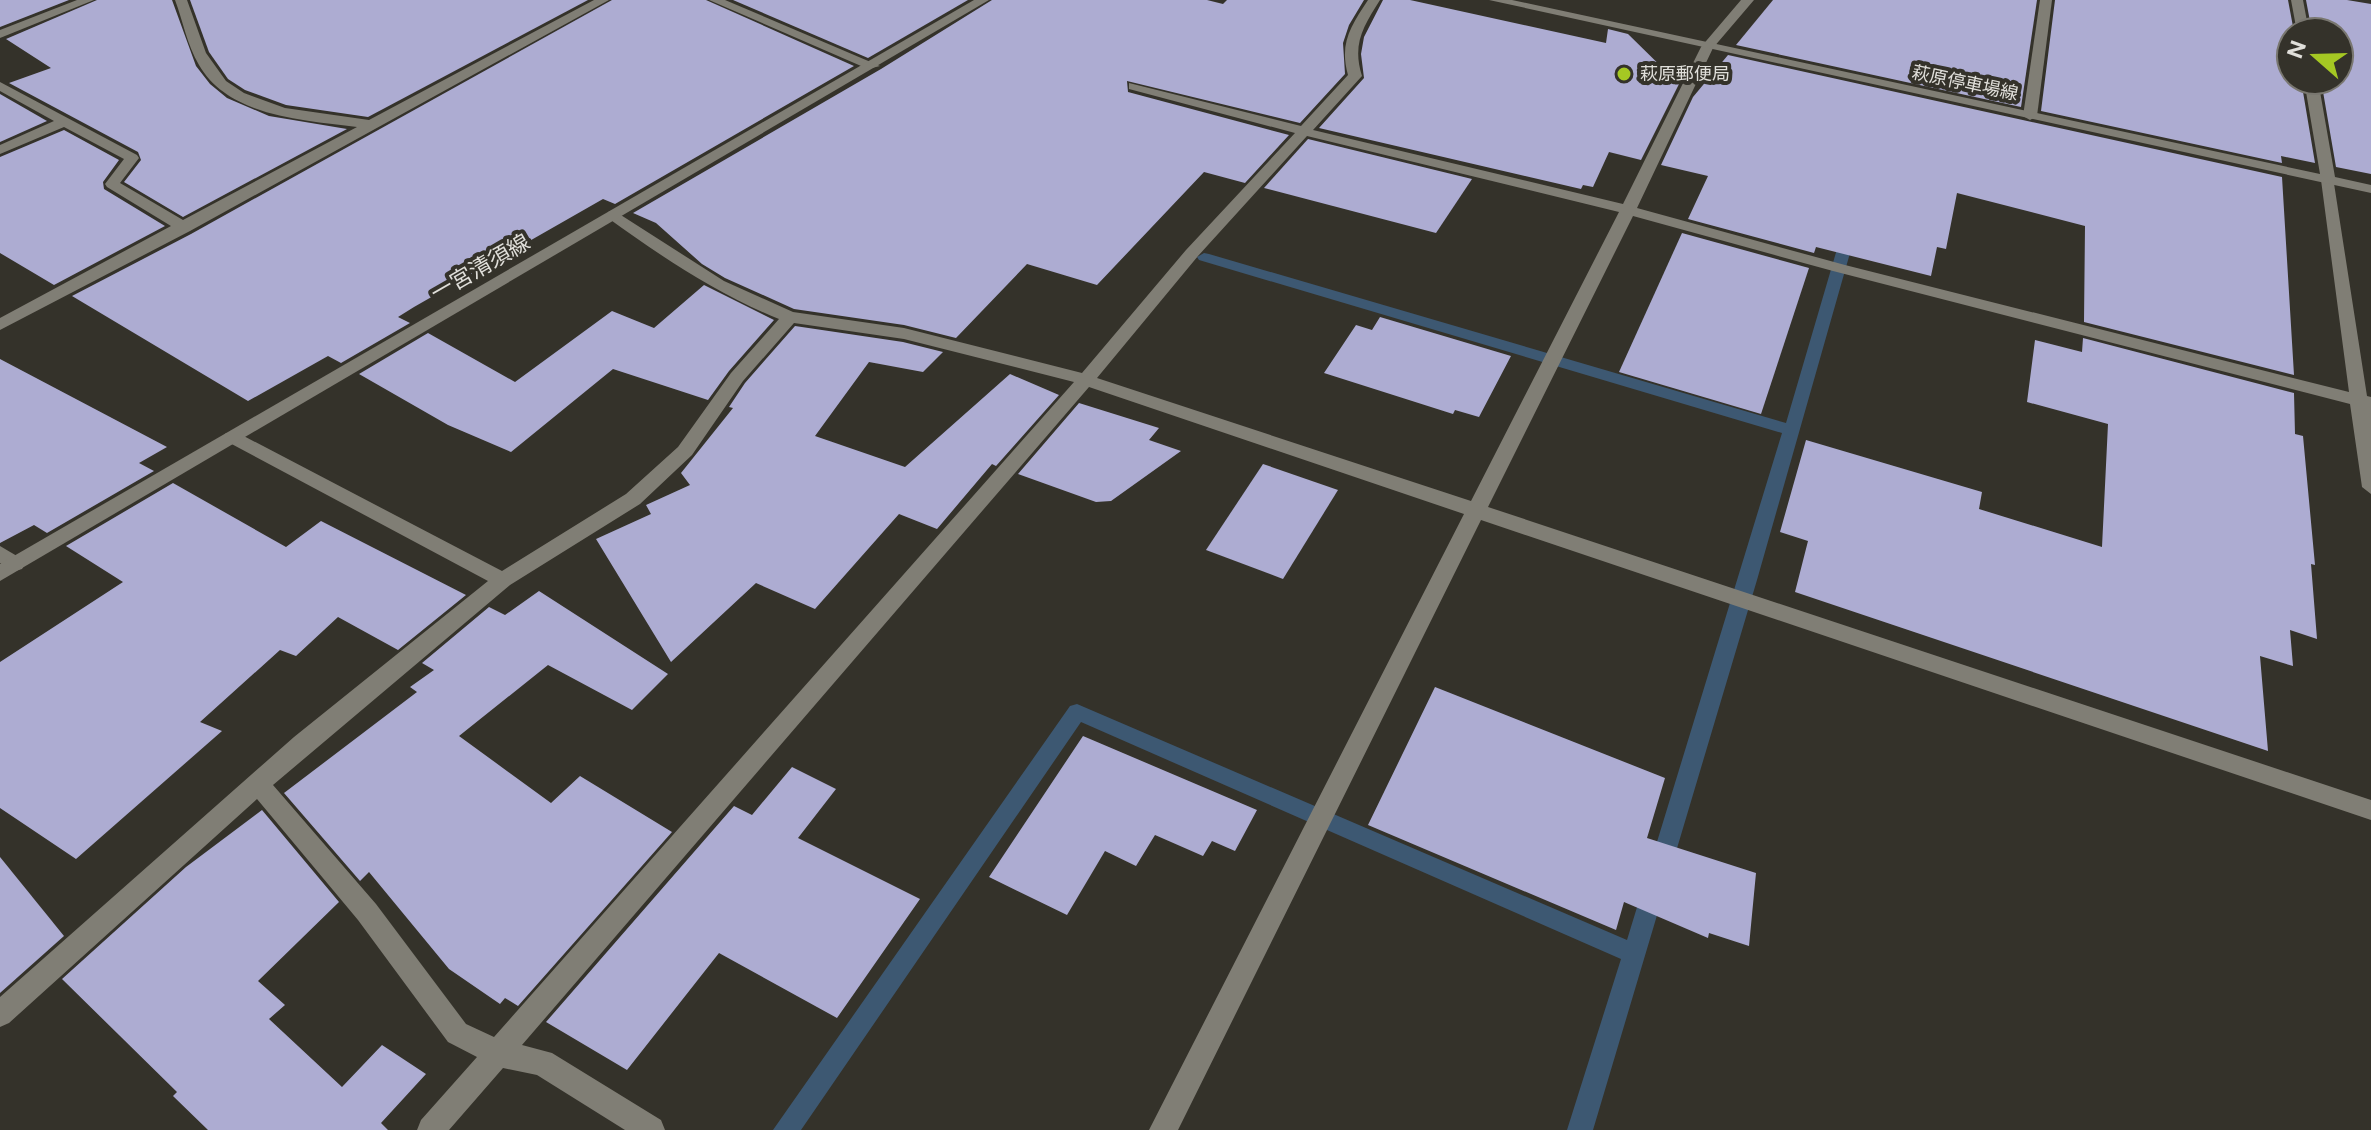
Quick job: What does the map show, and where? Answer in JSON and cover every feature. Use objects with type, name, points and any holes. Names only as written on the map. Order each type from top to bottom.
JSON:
[{"type":"street","points":[[0,34],[88,0]]},
{"type":"street","points":[[181,0],[206,66],[228,91],[259,105],[373,125]]},
{"type":"street","points":[[0,325],[603,0]]},
{"type":"street","points":[[715,0],[873,66]]},
{"type":"street","name":"一宮清須線","points":[[5,563],[232,437],[983,0]]},
{"type":"street","points":[[431,1130],[1086,380],[1192,253],[1355,76],[1349,57],[1349,40],[1374,0]]},
{"type":"street","name":"萩原停車場線","points":[[1495,0],[2371,189]]},
{"type":"street","points":[[1163,1130],[1628,210],[1707,47],[1748,0]]},
{"type":"street","points":[[2030,116],[2046,0]]},
{"type":"street","points":[[0,86],[132,158],[112,184],[185,228]]},
{"type":"street","points":[[1134,86],[1302,131],[1628,210],[1854,272],[2364,402]]},
{"type":"street","points":[[2314,96],[2364,402],[2371,487]]},
{"type":"street","points":[[0,150],[66,121]]},
{"type":"street","points":[[613,215],[666,253],[733,291],[790,317],[874,327],[990,352],[1086,380],[2371,810]]},
{"type":"street","points":[[0,1014],[257,783],[503,580],[633,499],[685,451],[737,377],[790,317]]},
{"type":"street","points":[[232,437],[503,580]]},
{"type":"street","points":[[257,783],[367,912],[457,1033],[498,1053],[542,1063],[651,1130]]},
{"type":"building","points":[[0,0],[69,0],[0,27]]},
{"type":"building","points":[[97,0],[172,0],[196,66],[210,84],[227,98],[269,116],[347,129],[183,217],[124,182],[141,160],[138,152],[9,83],[51,68],[6,39]]},
{"type":"building","points":[[190,0],[588,0],[368,117],[286,105],[245,90],[228,79],[209,52]]},
{"type":"building","points":[[612,0],[706,0],[854,66],[615,204],[603,199],[414,307],[398,317],[410,323],[341,363],[328,356],[248,401],[72,296],[191,234]]},
{"type":"building","points":[[733,0],[968,0],[868,58]]},
{"type":"building","points":[[992,0],[1207,0],[1223,4],[1227,0],[1364,0],[1349,25],[1343,43],[1345,74],[1300,123],[1127,81],[1128,92],[1289,135],[1245,183],[1204,172],[1097,285],[1027,264],[956,338],[904,325],[794,309],[725,278],[702,264],[656,223],[633,213],[881,69]]},
{"type":"building","points":[[1383,0],[1410,0],[1606,43],[1608,29],[1628,34],[1679,84],[1641,160],[1609,152],[1593,187],[1583,185],[1581,189],[1319,128],[1364,78],[1361,54],[1364,37]]},
{"type":"building","points":[[1773,0],[2037,0],[2021,107],[1736,45]]},
{"type":"building","points":[[2055,0],[2288,0],[2291,16],[2275,16],[2275,96],[2304,96],[2315,163],[2281,156],[2282,163],[2041,111]]},
{"type":"building","points":[[2306,0],[2347,0],[2371,4],[2371,174],[2336,167],[2324,96],[2355,96],[2355,16],[2309,16]]},
{"type":"building","points":[[1728,55],[2282,177],[2294,375],[2084,322],[2085,226],[1957,193],[1946,249],[1937,247],[1931,276],[1816,247],[1814,253],[1688,219],[1708,176],[1661,165],[1693,97]]},
{"type":"building","points":[[0,94],[47,121],[0,142]]},
{"type":"building","points":[[64,130],[119,160],[103,182],[104,189],[165,226],[54,285],[0,253],[0,157]]},
{"type":"building","points":[[1308,139],[1472,179],[1436,233],[1264,188]]},
{"type":"building","points":[[1682,233],[1809,268],[1761,414],[1619,372]]},
{"type":"building","points":[[704,285],[774,320],[708,400],[613,369],[511,452],[448,425],[359,374],[428,333],[515,382],[612,311],[654,328]]},
{"type":"building","points":[[1380,317],[1511,356],[1479,417],[1455,410],[1453,414],[1324,373],[1356,325],[1372,330]]},
{"type":"building","points":[[795,326],[903,342],[943,352],[923,372],[869,362],[815,436],[905,467],[1010,374],[1059,395],[996,466],[992,464],[937,529],[899,514],[815,609],[756,583],[671,662],[596,539],[651,514],[646,505],[690,485],[681,473],[733,408],[729,407],[745,383]]},
{"type":"building","points":[[2083,338],[2294,393],[2295,434],[2303,436],[2315,565],[2311,564],[2317,639],[2290,630],[2293,666],[2260,656],[2268,751],[1795,592],[1808,541],[1780,532],[1806,440],[1982,492],[1979,509],[2102,547],[2108,424],[2027,402],[2035,340],[2082,352]]},
{"type":"building","points":[[0,359],[167,447],[139,463],[154,471],[47,533],[34,525],[0,543]]},
{"type":"building","points":[[1079,403],[1159,428],[1149,440],[1181,451],[1111,501],[1096,502],[1018,474]]},
{"type":"building","points":[[1263,464],[1338,490],[1283,579],[1206,550]]},
{"type":"building","points":[[173,483],[286,547],[321,521],[466,595],[398,650],[338,617],[296,656],[280,650],[200,722],[222,731],[76,859],[0,808],[0,662],[123,582],[66,546]]},
{"type":"building","points":[[539,591],[668,674],[632,710],[548,665],[459,736],[551,803],[580,776],[672,832],[518,1006],[505,998],[500,1004],[449,969],[369,872],[360,881],[284,793],[417,692],[410,687],[434,670],[422,663],[489,607],[505,615]]},
{"type":"building","points":[[1435,687],[1665,778],[1647,838],[1756,873],[1749,946],[1709,933],[1708,938],[1624,902],[1616,930],[1368,825]]},
{"type":"building","points":[[1083,736],[1257,810],[1235,851],[1212,841],[1203,856],[1155,835],[1136,866],[1105,851],[1067,915],[989,877]]},
{"type":"building","points":[[792,767],[836,789],[798,838],[920,899],[837,1018],[719,953],[627,1070],[546,1022],[734,806],[752,815]]},
{"type":"building","points":[[262,810],[339,902],[258,981],[285,1005],[269,1019],[342,1087],[382,1045],[426,1074],[381,1123],[388,1130],[208,1130],[173,1096],[177,1092],[62,979],[186,867]]},
{"type":"building","points":[[0,857],[64,936],[0,993]]},
{"type":"waterway","points":[[1580,1130],[1748,580],[1849,232]]},
{"type":"waterway","points":[[1204,257],[1791,430]]},
{"type":"waterway","points":[[786,1130],[1077,712],[1632,953]]},
{"type":"place","name":"萩原郵便局","points":[[1624,74]]}]
